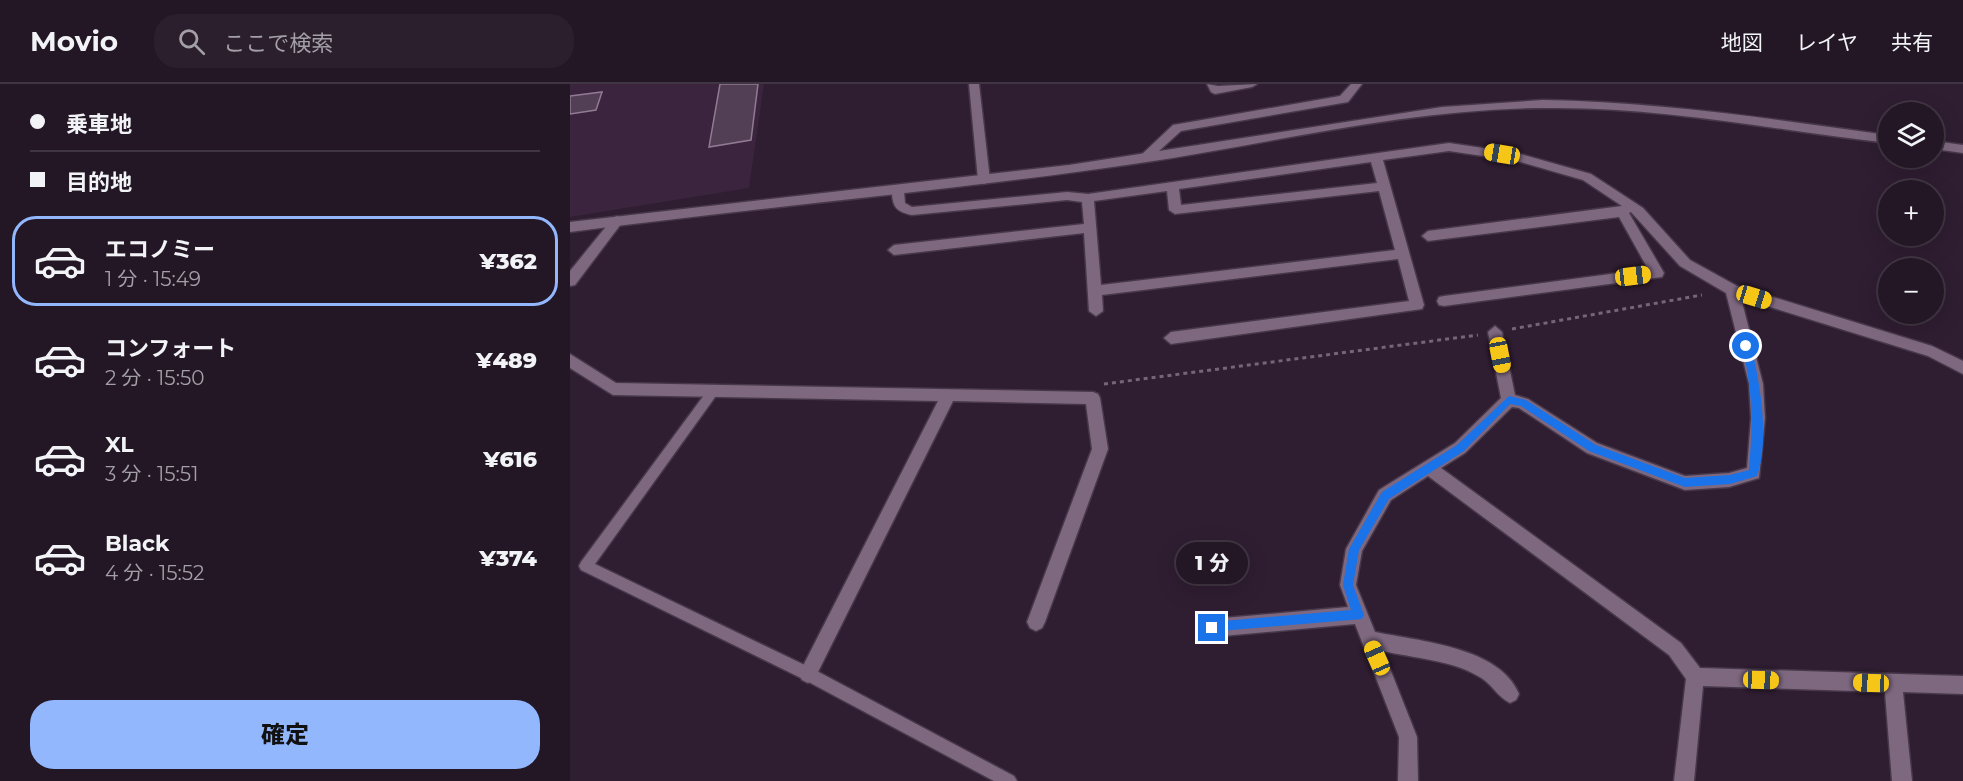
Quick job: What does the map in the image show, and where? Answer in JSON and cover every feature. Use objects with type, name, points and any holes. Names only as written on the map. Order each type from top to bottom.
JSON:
[{"type":"street","points":[[974,84],[984,180]]},
{"type":"street","points":[[1212,84],[1215,90],[1252,84]]},
{"type":"street","points":[[1144,158],[1177,128],[1344,99],[1357,84]]},
{"type":"street","points":[[570,227],[984,180],[1144,158],[1398,117],[1478,107],[1544,104],[1630,106],[1878,138]]},
{"type":"street","points":[[1944,146],[1963,149]]},
{"type":"street","points":[[898,190],[898,204],[901,208],[912,210],[1067,196],[1088,198],[1449,147],[1518,157],[1587,177],[1627,209],[1657,273],[1444,301]]},
{"type":"street","points":[[1171,338],[1417,306],[1376,158]]},
{"type":"street","points":[[1172,186],[1175,210],[1384,186]]},
{"type":"street","points":[[1088,198],[1096,311]]},
{"type":"street","points":[[1428,236],[1627,209],[1639,211],[1685,263],[1732,290],[1932,352],[1963,368]]},
{"type":"street","points":[[570,281],[617,221]]},
{"type":"street","points":[[894,250],[1090,228]]},
{"type":"street","points":[[1094,291],[1403,254]]},
{"type":"street","points":[[1509,400],[1523,403],[1592,448],[1685,483],[1730,480],[1754,473],[1758,418],[1756,384],[1732,290]]},
{"type":"street","points":[[1495,332],[1509,400]]},
{"type":"street","points":[[570,360],[613,389],[1093,398],[1100,449],[1036,622]]},
{"type":"street","points":[[808,674],[948,396]]},
{"type":"street","points":[[1408,781],[1408,737],[1394,695],[1368,639],[1348,585],[1354,549],[1385,495],[1460,448],[1509,400]]},
{"type":"street","points":[[1427,467],[1675,649],[1695,678],[1684,781]]},
{"type":"street","points":[[1212,628],[1359,615]]},
{"type":"street","points":[[1368,639],[1468,661],[1488,671],[1510,694]]},
{"type":"street","points":[[1695,678],[1963,685]]},
{"type":"street","points":[[1893,683],[1902,781]]},
{"type":"lane","points":[[714,390],[586,566],[808,674],[1009,781]]},
{"type":"path","points":[[1093,398],[1103,384],[1495,332],[1732,290]]},
{"type":"shaded area","points":[[570,84],[764,84],[749,188],[570,217]]},
{"type":"building","points":[[720,84],[758,84],[751,140],[709,147]]},
{"type":"building","points":[[602,92],[596,110],[570,114],[570,96]]},
{"type":"route","points":[[1212,628],[1359,615],[1348,585],[1354,549],[1385,495],[1460,448],[1509,400],[1523,403],[1592,448],[1685,483],[1730,480],[1754,473],[1758,418],[1756,384],[1746,346]]}]
